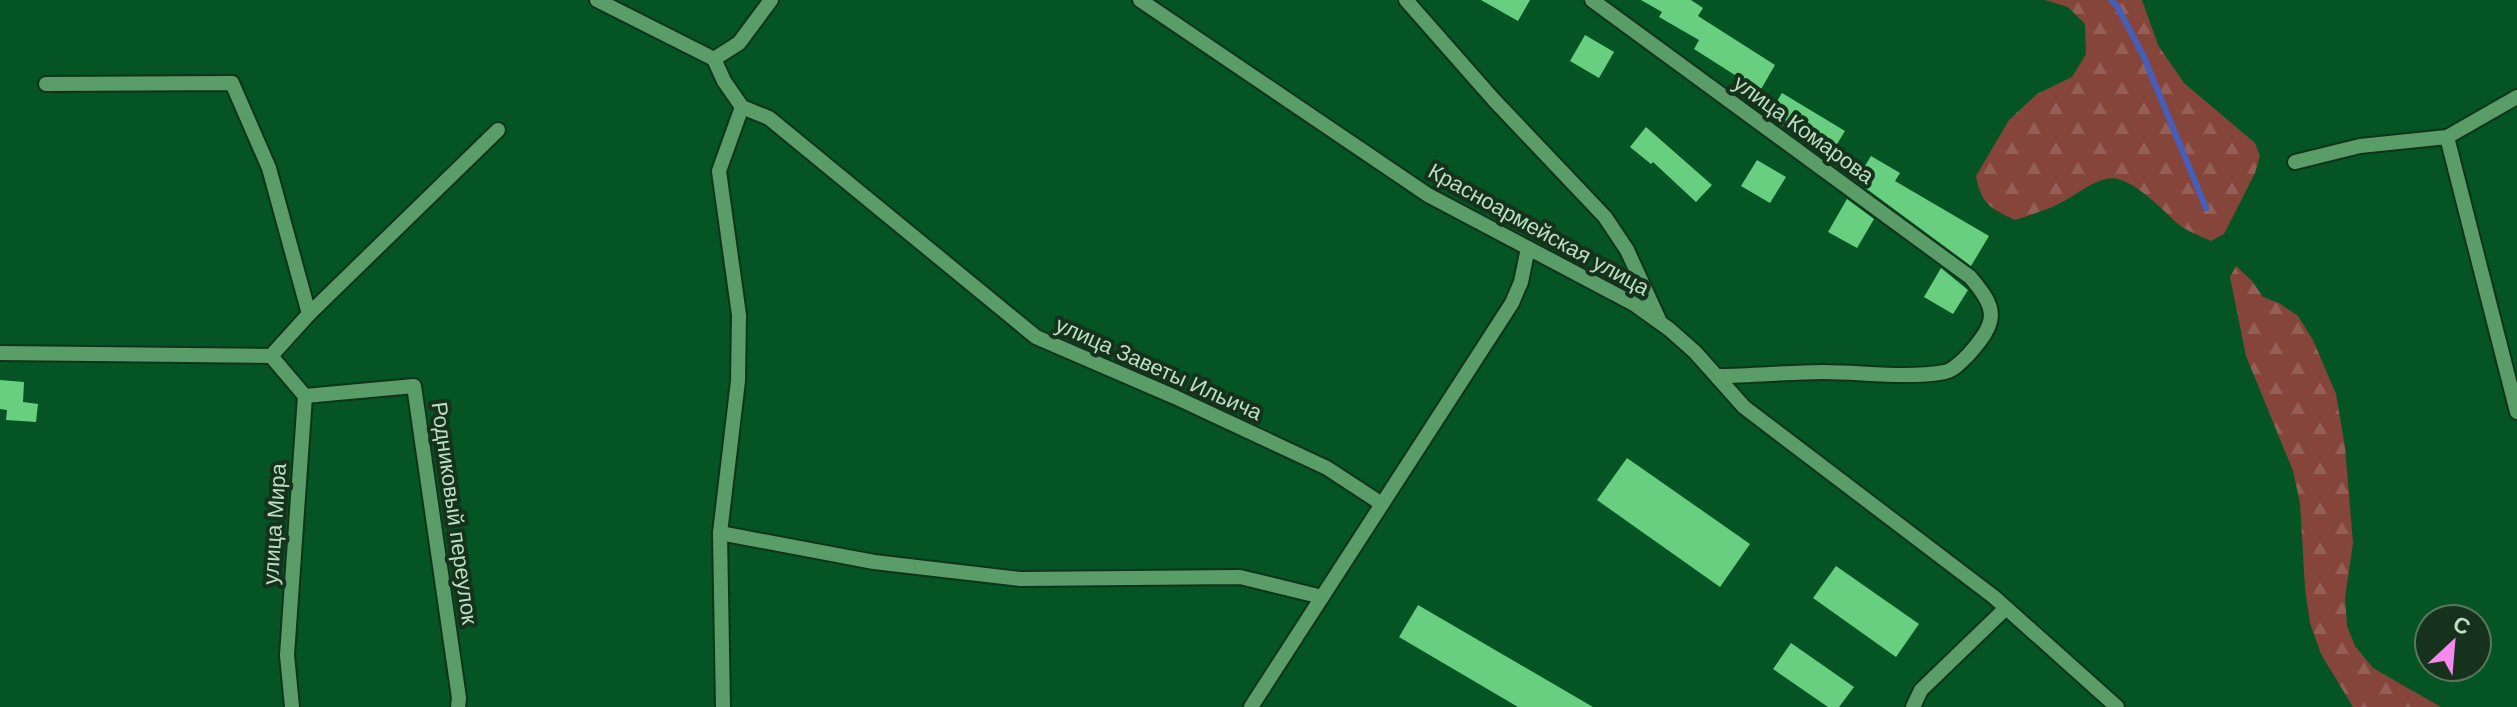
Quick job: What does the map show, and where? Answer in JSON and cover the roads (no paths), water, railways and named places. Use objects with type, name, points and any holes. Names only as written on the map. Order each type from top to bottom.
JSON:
[{"type":"street","points":[[597,0],[714,59],[724,81],[742,107],[719,171],[739,315],[738,381],[720,533],[723,707]]},
{"type":"street","points":[[714,59],[739,43],[771,0]]},
{"type":"street","name":"Красноармейская улица","points":[[1140,0],[1428,195],[1634,304],[1660,322],[1719,376],[1744,407],[1994,597],[2117,707]]},
{"type":"street","points":[[1406,0],[1484,89],[1605,217],[1627,250],[1660,322]]},
{"type":"street","name":"улица Комарова","points":[[1592,0],[1970,277],[1987,297],[1991,319],[1988,332],[1948,372],[1719,376]]},
{"type":"street","points":[[46,84],[232,83],[269,168],[309,314]]},
{"type":"street","points":[[2295,162],[2360,146],[2447,137],[2517,97]]},
{"type":"street","name":"улица Заветы Ильича","points":[[742,107],[769,118],[1036,337],[1327,468],[1382,504]]},
{"type":"street","points":[[0,353],[271,356],[309,314],[498,130]]},
{"type":"street","points":[[2447,137],[2517,412]]},
{"type":"street","points":[[1251,707],[1512,303],[1521,282],[1528,248]]},
{"type":"street","points":[[271,356],[305,396]]},
{"type":"street","name":"Родниковый переулок","points":[[305,396],[414,386],[458,707]]},
{"type":"street","name":"улица Мира","points":[[292,707],[287,655],[305,396]]},
{"type":"street","points":[[720,533],[874,562],[1020,579],[1240,577],[1322,597]]},
{"type":"street","points":[[1913,707],[1921,690],[2005,609]]},
{"type":"waterway","points":[[2111,0],[2143,55],[2206,208]]}]
